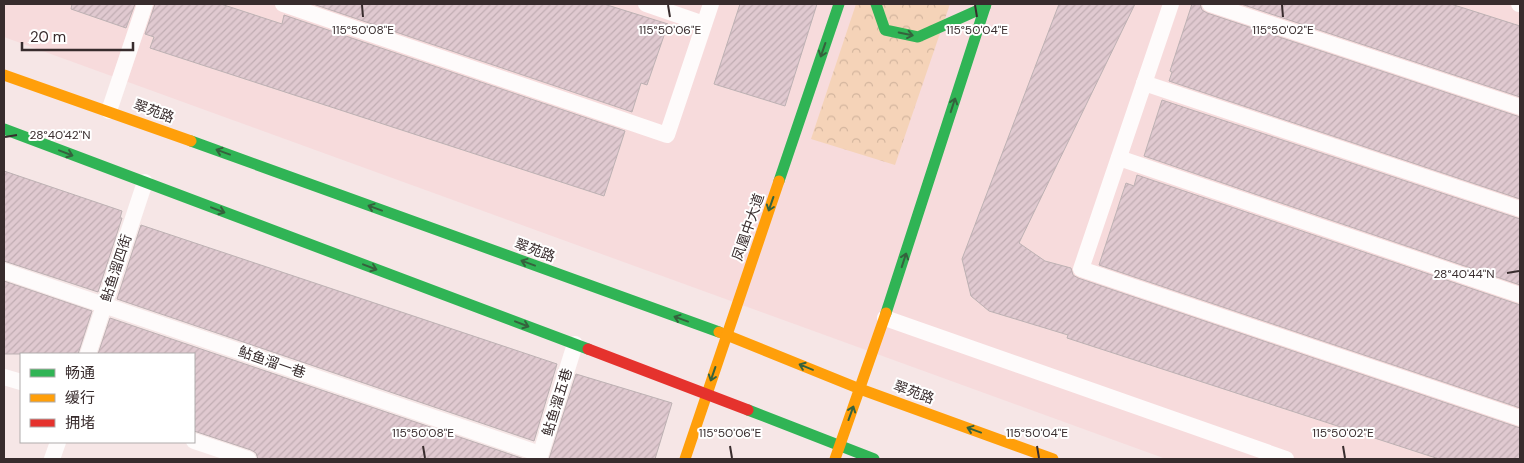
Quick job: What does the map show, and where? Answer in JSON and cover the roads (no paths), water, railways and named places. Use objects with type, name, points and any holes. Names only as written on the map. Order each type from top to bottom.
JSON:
[{"type":"main road","name":"凤凰中大道","points":[[686,459],[706,394],[839,4]]},
{"type":"main road","points":[[876,4],[885,30],[918,37],[985,6]]},
{"type":"main road","points":[[835,459],[885,318],[985,6]]},
{"type":"main road","name":"翠苑路","points":[[4,74],[727,335],[860,389],[1053,459]]},
{"type":"main road","points":[[4,129],[874,459]]},
{"type":"lane","points":[[109,111],[145,4]]},
{"type":"lane","points":[[283,4],[666,135],[711,4]]},
{"type":"lane","points":[[646,4],[704,24]]},
{"type":"lane","points":[[1171,4],[1081,269],[1520,418]]},
{"type":"lane","points":[[1210,4],[1520,107]]},
{"type":"lane","points":[[1144,83],[1520,209]]},
{"type":"lane","points":[[1119,158],[1520,295]]},
{"type":"lane","name":"鲇鱼溜四街","points":[[88,353],[145,182]]},
{"type":"lane","name":"鲇鱼溜一巷","points":[[4,271],[540,457]]},
{"type":"lane","points":[[885,318],[1286,459]]},
{"type":"lane","name":"鲇鱼溜五巷","points":[[540,457],[574,344]]},
{"type":"lane","points":[[4,377],[20,382]]},
{"type":"lane","points":[[195,441],[248,459]]},
{"type":"lane","points":[[52,459],[58,443]]}]
